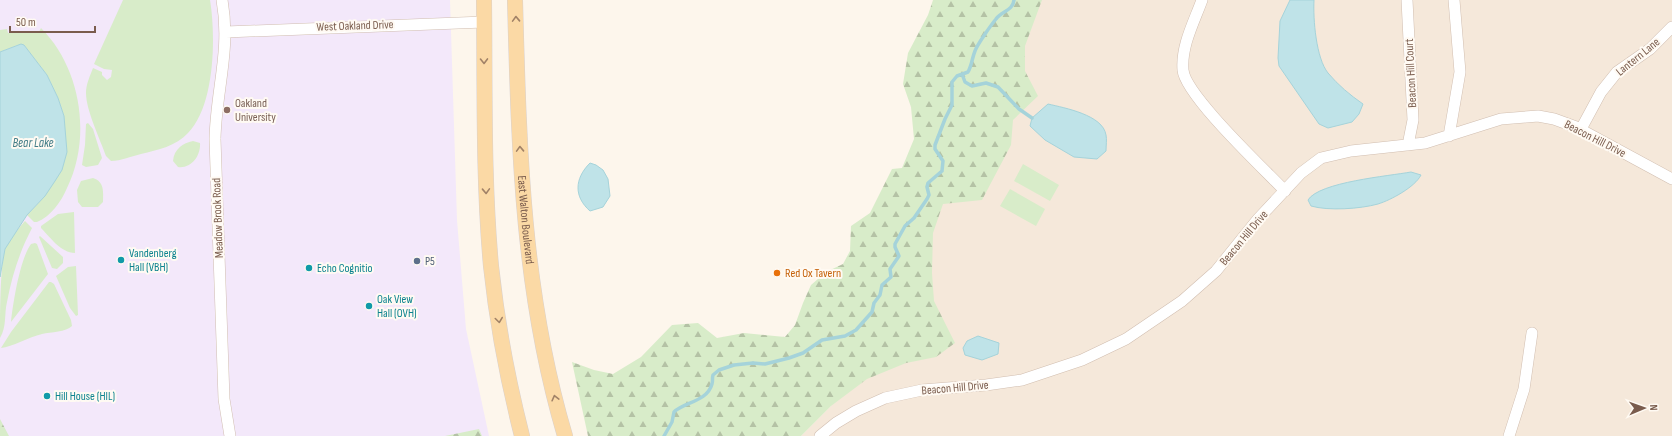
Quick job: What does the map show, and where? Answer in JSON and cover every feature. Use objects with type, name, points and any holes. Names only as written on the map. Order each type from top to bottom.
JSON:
[{"type":"main road","points":[[484,0],[486,176],[492,267],[506,366],[522,436]]},
{"type":"main road","name":"East Walton Boulevard","points":[[515,0],[522,180],[532,286],[543,349],[565,436]]},
{"type":"street","name":"Meadow Brook Road","points":[[222,0],[226,32],[224,66],[217,104],[215,139],[224,399],[230,436]]},
{"type":"street","points":[[1202,0],[1184,50],[1183,71],[1186,80],[1190,89],[1226,131],[1284,190]]},
{"type":"street","name":"Beacon Hill Court","points":[[1407,0],[1413,120],[1408,145]]},
{"type":"street","points":[[1449,136],[1460,72],[1454,0]]},
{"type":"street","name":"West Oakland Drive","points":[[226,32],[484,22]]},
{"type":"street","name":"Lantern Lane","points":[[1581,129],[1601,92],[1617,72],[1633,63],[1650,49],[1672,27]]},
{"type":"street","name":"Beacon Hill Drive","points":[[820,436],[836,423],[856,411],[884,398],[922,390],[986,385],[1022,380],[1082,360],[1126,339],[1182,302],[1216,271],[1258,219],[1284,190],[1301,173],[1321,158],[1351,151],[1425,143],[1501,119],[1538,116],[1554,119],[1581,129],[1672,179]]},
{"type":"street","points":[[1509,436],[1524,389],[1532,333]]},
{"type":"shaded area","name":"Oakland University","points":[[0,0],[450,0],[457,220],[466,329],[489,436],[0,436]]},
{"type":"shaded area","points":[[1035,0],[1672,0],[1672,436],[801,436],[831,406]]},
{"type":"green space","points":[[123,0],[210,0],[213,51],[208,89],[204,106],[197,121],[188,133],[178,141],[160,149],[111,161],[106,156],[88,108],[86,90],[93,68],[102,72],[102,75],[107,80],[111,77],[112,70],[104,69],[94,64]]},
{"type":"green space","points":[[933,0],[1042,0],[1025,46],[1025,71],[1038,96],[1013,120],[1011,145],[982,200],[943,204],[933,233],[932,273],[934,301],[955,343],[936,357],[906,363],[867,379],[831,406],[801,436],[588,436],[572,362],[594,370],[613,374],[641,357],[672,325],[698,323],[717,338],[744,333],[785,337],[795,325],[811,285],[826,272],[843,264],[850,251],[851,226],[870,213],[892,169],[902,168],[914,139],[911,107],[903,84],[908,53],[928,15]]},
{"type":"green space","points":[[41,28],[55,44],[73,83],[78,104],[80,126],[79,147],[75,168],[65,193],[59,203],[47,216],[37,222],[34,222],[27,215],[45,196],[64,116],[58,98],[47,75],[24,45],[18,45],[0,52],[0,30],[7,29],[8,33],[39,32]]},
{"type":"green space","points":[[88,123],[93,129],[102,158],[98,165],[86,167],[82,165],[86,124]]},
{"type":"green space","points":[[193,141],[200,143],[197,157],[191,164],[178,167],[173,161],[175,153],[186,143]]},
{"type":"green space","points":[[1023,164],[1059,185],[1050,201],[1014,181]]},
{"type":"green space","points":[[93,178],[100,182],[103,191],[103,202],[98,207],[82,207],[78,202],[77,190],[81,181]]},
{"type":"green space","points":[[1010,189],[1045,209],[1036,226],[1000,206]]},
{"type":"green space","points":[[74,212],[75,253],[60,247],[41,228],[41,226],[58,214]]},
{"type":"green space","points":[[25,221],[32,228],[20,254],[14,273],[6,306],[4,329],[0,338],[0,305],[3,256],[5,248]]},
{"type":"green space","points":[[40,236],[63,257],[63,263],[57,269],[52,268],[39,237]]},
{"type":"green space","points":[[31,244],[37,244],[48,274],[11,322],[20,270],[27,251]]},
{"type":"green space","points":[[76,266],[78,315],[76,316],[70,308],[56,276],[68,267]]},
{"type":"green space","points":[[49,282],[54,284],[71,320],[72,326],[66,330],[37,335],[1,348],[11,332]]},
{"type":"green space","points":[[0,419],[9,436],[0,436]]},
{"type":"green space","points":[[479,429],[482,436],[445,436]]},
{"type":"water","points":[[1290,0],[1314,0],[1316,38],[1324,66],[1328,73],[1340,86],[1363,104],[1359,114],[1352,122],[1328,128],[1319,124],[1279,66],[1280,21]]},
{"type":"water","name":"Bear Lake","points":[[21,44],[24,45],[47,75],[58,98],[64,116],[67,152],[62,170],[55,181],[45,196],[27,215],[5,249],[0,277],[0,52]]},
{"type":"water","points":[[1048,104],[1073,110],[1091,117],[1098,122],[1106,135],[1106,151],[1097,159],[1074,157],[1045,140],[1030,126],[1032,118]]},
{"type":"water","points":[[590,163],[603,170],[608,179],[610,196],[603,207],[590,211],[581,200],[578,188],[581,175]]},
{"type":"water","points":[[1411,172],[1421,175],[1414,184],[1389,199],[1371,206],[1335,209],[1318,208],[1311,206],[1308,200],[1315,194],[1340,184]]},
{"type":"water","points":[[978,336],[999,343],[998,354],[982,360],[965,355],[963,348],[967,341]]},
{"type":"waterway","points":[[664,436],[672,422],[674,412],[705,395],[712,384],[713,375],[719,370],[734,365],[753,363],[765,364],[803,353],[822,340],[845,336],[856,330],[872,312],[874,303],[880,295],[882,285],[891,277],[890,269],[899,256],[895,244],[905,226],[914,218],[927,199],[929,195],[927,187],[928,183],[942,171],[943,161],[935,149],[935,145],[952,105],[952,82],[957,76],[968,72],[975,51],[981,40],[998,16],[1009,9],[1014,0]]},
{"type":"waterway","points":[[962,74],[965,82],[972,86],[986,83],[998,87],[1019,109],[1032,118]]},
{"type":"place","name":"Oakland University","points":[[227,110]]},
{"type":"place","name":"Vandenberg Hall (VBH)","points":[[121,260]]},
{"type":"place","name":"P5","points":[[417,261]]},
{"type":"place","name":"Echo Cognitio","points":[[309,268]]},
{"type":"place","name":"Red Ox Tavern","points":[[777,273]]},
{"type":"place","name":"Oak View Hall (OVH)","points":[[369,306]]},
{"type":"place","name":"Hill House (HIL)","points":[[47,396]]}]
